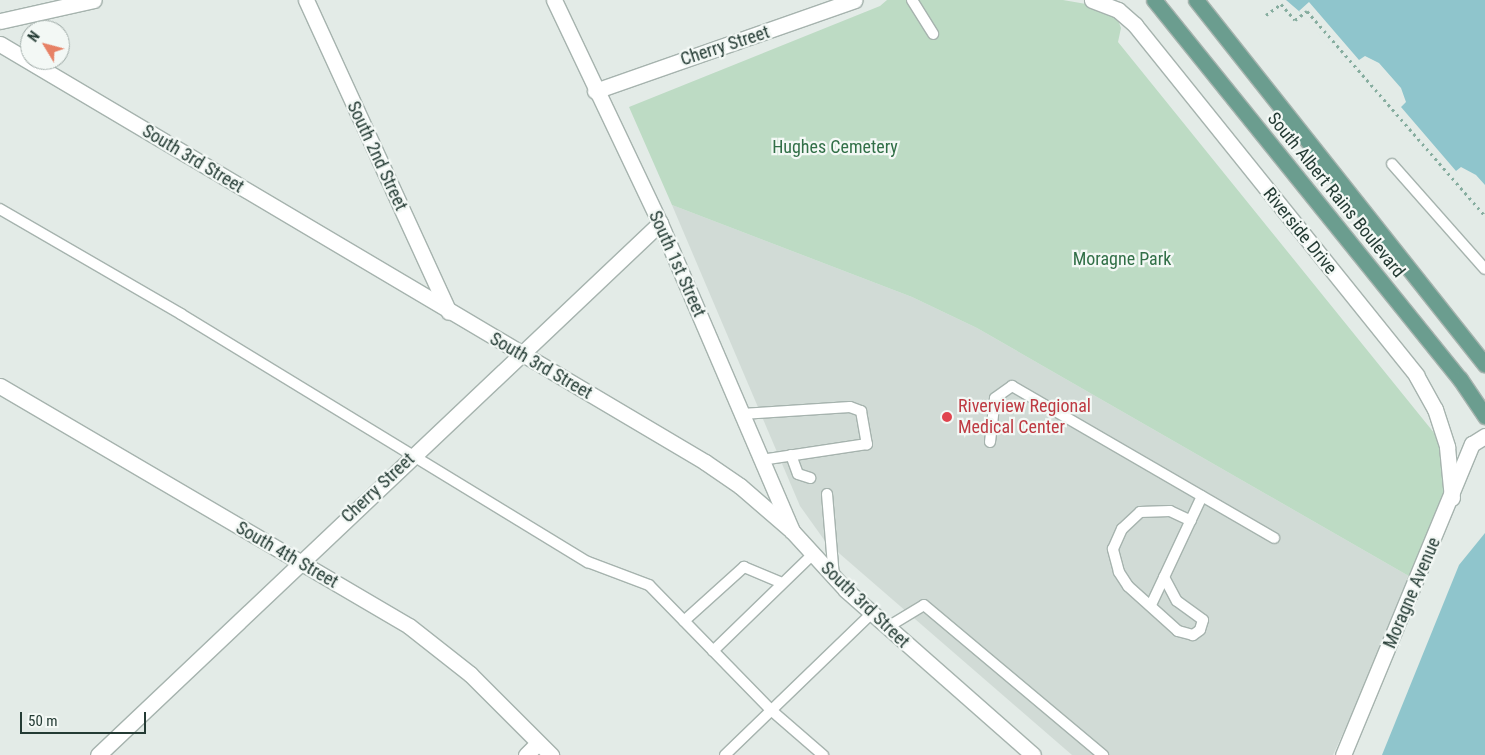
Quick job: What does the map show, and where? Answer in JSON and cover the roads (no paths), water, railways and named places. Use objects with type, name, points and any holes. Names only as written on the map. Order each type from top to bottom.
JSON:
[{"type":"main road","name":"South Albert Rains Boulevard","points":[[1154,0],[1460,378],[1485,416]]},
{"type":"main road","name":"South Albert Rains Boulevard","points":[[1196,0],[1485,364]]},
{"type":"street","points":[[0,21],[94,0]]},
{"type":"street","name":"South 2nd Street","points":[[306,0],[449,312]]},
{"type":"street","name":"South 1st Street","points":[[554,0],[595,91],[660,223],[792,531]]},
{"type":"street","name":"Cherry Street","points":[[595,91],[855,0]]},
{"type":"street","name":"Riverside Drive","points":[[1092,0],[1118,10],[1135,25],[1416,375],[1435,409],[1447,447],[1452,498]]},
{"type":"street","name":"South 3rd Street","points":[[0,44],[449,312],[705,462],[740,486],[792,531],[835,578],[886,628],[1033,755]]},
{"type":"street","name":"Cherry Street","points":[[98,755],[299,562],[660,223]]},
{"type":"street","name":"South 4th Street","points":[[0,386],[408,626],[470,674],[551,755]]},
{"type":"street","name":"Moragne Avenue","points":[[1343,755],[1452,498],[1472,444],[1485,436]]},
{"type":"street","points":[[526,755],[538,743]]},
{"type":"lane","points":[[912,0],[933,34]]},
{"type":"lane","points":[[1392,164],[1485,269]]},
{"type":"lane","points":[[0,209],[413,455],[588,562],[649,585],[772,710],[823,755]]},
{"type":"lane","points":[[990,442],[995,398],[1012,386],[1274,538]]},
{"type":"lane","points":[[742,414],[850,407],[861,411],[867,444],[822,456],[791,455],[762,460]]},
{"type":"lane","points":[[791,455],[798,474],[810,478]]},
{"type":"lane","points":[[827,494],[835,578]]},
{"type":"lane","points":[[1152,605],[1202,496]]},
{"type":"lane","points":[[1164,577],[1177,601],[1203,620],[1200,630],[1193,635],[1178,631],[1152,605],[1128,586],[1119,572],[1113,550],[1122,529],[1140,512],[1170,511],[1191,521]]},
{"type":"lane","points":[[713,651],[813,554]]},
{"type":"lane","points":[[684,621],[744,567],[782,583]]},
{"type":"lane","points":[[886,628],[924,605],[1103,755]]},
{"type":"lane","points":[[726,755],[871,614]]},
{"type":"water","points":[[1286,0],[1485,0],[1485,221],[1300,12]]},
{"type":"water","points":[[1485,533],[1485,755],[1382,755],[1459,565]]},
{"type":"place","name":"Riverview Regional Medical Center","points":[[947,417]]},
{"type":"park label","name":"Hughes Cemetery","points":[[835,147]]},
{"type":"park label","name":"Moragne Park","points":[[1122,259]]}]
